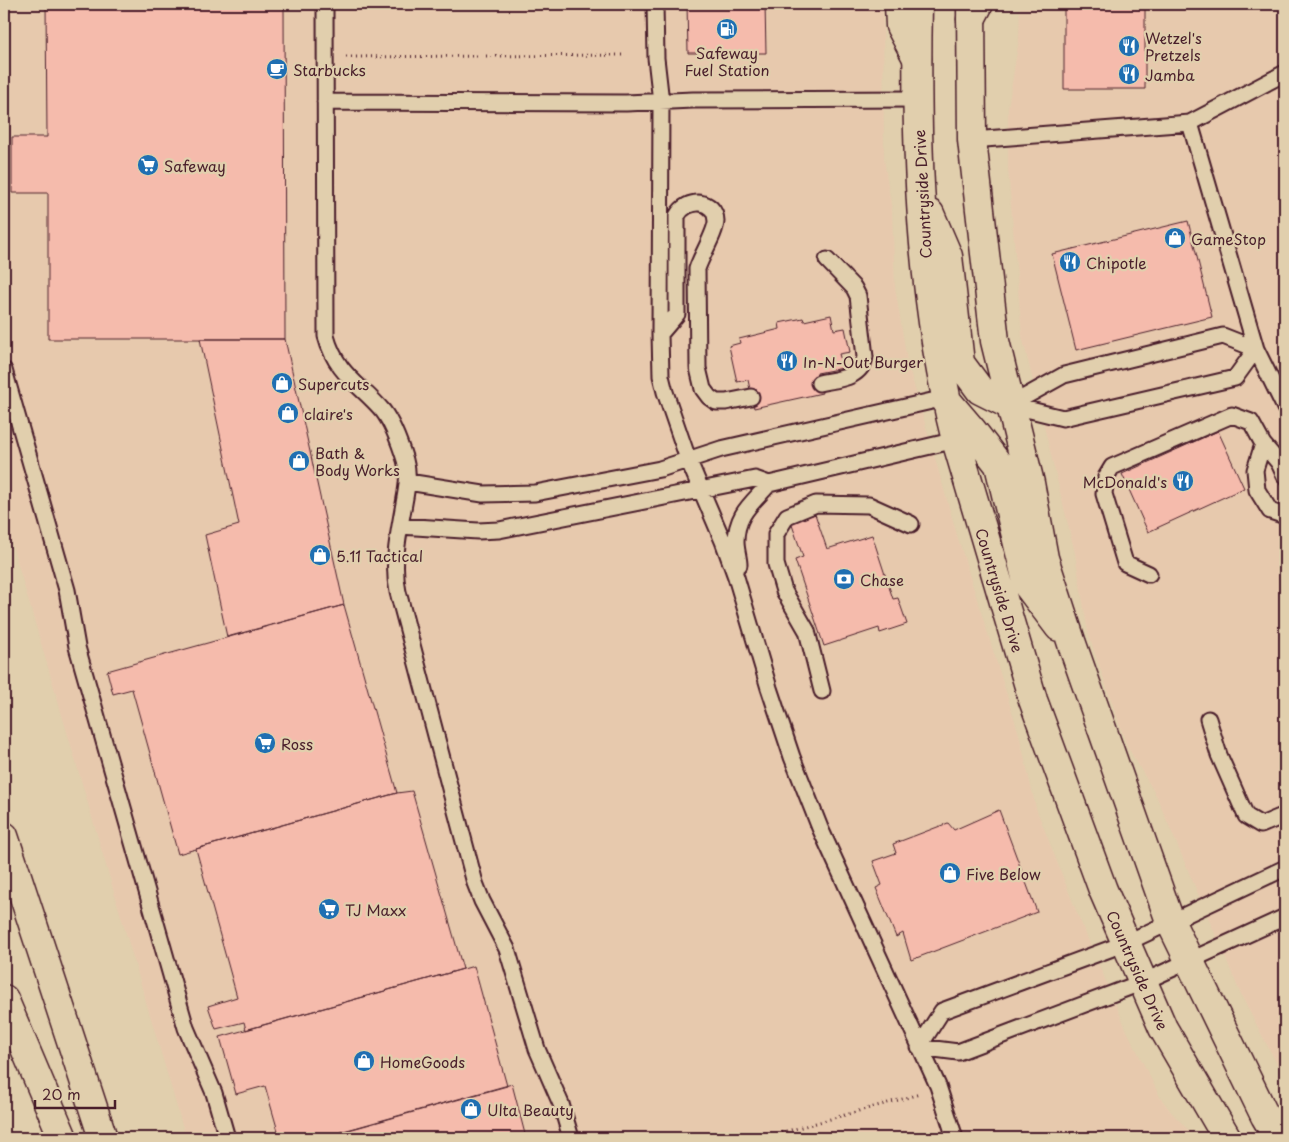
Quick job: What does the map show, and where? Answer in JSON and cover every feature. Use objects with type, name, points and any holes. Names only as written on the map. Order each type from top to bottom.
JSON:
[{"type":"main road","points":[[899,4],[900,26],[917,58]]},
{"type":"main road","name":"Countryside Drive","points":[[918,4],[917,99],[920,192],[930,302],[945,398],[956,440],[1033,700],[1103,890],[1163,1028],[1226,1138]]},
{"type":"main road","points":[[974,9],[972,140],[995,341],[1030,483],[1044,558],[1072,644],[1170,921],[1265,1116],[1278,1138]]},
{"type":"main road","points":[[920,192],[948,256],[960,363],[980,390],[1010,405]]},
{"type":"main road","points":[[945,398],[999,465],[1028,586],[1072,644]]},
{"type":"main road","points":[[4,836],[103,1138]]},
{"type":"main road","points":[[4,999],[62,1138]]},
{"type":"lane","points":[[325,4],[326,336],[340,368],[382,410],[405,461],[408,482],[396,551],[396,585],[475,883],[482,902],[507,949],[536,1049],[561,1104],[571,1138]]},
{"type":"lane","points":[[655,4],[656,58],[661,102],[660,368],[662,384],[688,459],[736,577],[792,757],[820,828],[938,1086],[956,1138]]},
{"type":"lane","points":[[972,140],[1190,123],[1285,73]]},
{"type":"lane","points":[[325,102],[661,102],[917,99]]},
{"type":"lane","points":[[1190,123],[1256,349],[1285,408]]},
{"type":"lane","points":[[660,334],[677,314],[678,216],[680,211],[690,203],[702,203],[712,210],[716,222],[697,269],[698,361],[701,382],[706,394],[716,402],[752,397]]},
{"type":"lane","points":[[819,383],[857,373],[865,357],[858,296],[854,288],[827,260]]},
{"type":"lane","points":[[1010,405],[1064,375],[1223,336],[1256,349]]},
{"type":"lane","points":[[1010,405],[1063,418],[1236,378],[1256,349]]},
{"type":"lane","points":[[4,370],[68,590],[77,647],[186,1028],[214,1093],[227,1138]]},
{"type":"lane","points":[[408,482],[483,494],[535,493],[660,468],[720,449],[945,398]]},
{"type":"lane","points":[[1149,574],[1125,563],[1104,494],[1106,478],[1112,467],[1232,415],[1252,422],[1263,444],[1279,463],[1285,476]]},
{"type":"lane","points":[[400,526],[478,531],[499,530],[755,479],[769,484],[956,440]]},
{"type":"lane","points":[[1263,444],[1255,470],[1257,490],[1270,510],[1285,516]]},
{"type":"lane","points":[[736,577],[740,564],[736,539],[741,517],[749,505],[769,484]]},
{"type":"lane","points":[[822,691],[807,631],[784,591],[776,564],[776,534],[787,516],[816,504],[868,505],[911,524]]},
{"type":"lane","points":[[1208,719],[1219,755],[1246,816],[1261,825],[1285,815]]},
{"type":"lane","points":[[920,1047],[942,1011],[1126,943],[1285,868]]},
{"type":"lane","points":[[920,1047],[958,1052],[1143,982],[1285,917]]},
{"type":"path","points":[[343,57],[626,55]]},
{"type":"path","points":[[762,1138],[921,1094]]},
{"type":"shaded area","points":[[4,4],[883,4],[884,159],[892,211],[895,287],[907,361],[957,535],[1019,734],[1036,808],[1077,913],[1127,1031],[1160,1097],[1172,1113],[1196,1138],[186,1138],[4,517]]},
{"type":"shaded area","points":[[1020,4],[1285,4],[1285,1079],[1242,997],[1156,795],[1127,746],[1088,633],[1075,553],[1022,336],[1008,168],[1008,108],[1019,39]]},
{"type":"building","name":"Safeway","points":[[46,4],[284,4],[285,339],[48,339],[48,193],[12,193],[12,137],[47,137]]},
{"type":"building","name":"Safeway Fuel Station","points":[[687,4],[765,4],[766,53],[688,53]]},
{"type":"building","points":[[1064,4],[1145,4],[1145,89],[1064,89]]},
{"type":"building","points":[[1188,221],[1212,317],[1076,350],[1052,254]]},
{"type":"building","name":"In-N-Out Burger","points":[[831,315],[834,330],[845,328],[850,352],[839,354],[843,368],[817,373],[822,393],[754,408],[748,380],[737,382],[729,346],[740,343],[739,339],[780,329],[779,323],[803,318],[804,321]]},
{"type":"building","points":[[200,339],[285,339],[344,605],[227,637],[205,535],[239,525]]},
{"type":"building","name":"McDonald's","points":[[1218,431],[1244,488],[1148,532],[1122,474]]},
{"type":"building","name":"Chase","points":[[815,514],[827,549],[872,535],[893,599],[898,598],[907,624],[880,633],[879,628],[824,646],[795,560],[803,557],[791,522]]},
{"type":"building","name":"Ross","points":[[344,605],[397,793],[178,854],[132,689],[113,694],[107,671]]},
{"type":"building","name":"TJ Maxx","points":[[412,791],[463,969],[246,1030],[244,1022],[216,1029],[208,1006],[237,997],[196,849],[397,793]]},
{"type":"building","name":"Five Below","points":[[999,810],[1037,912],[911,960],[903,933],[896,937],[876,888],[882,885],[873,861],[896,853],[893,844],[948,823],[954,830]]},
{"type":"building","name":"HomeGoods","points":[[474,966],[507,1086],[320,1138],[280,1138],[265,1086],[236,1094],[220,1037]]},
{"type":"building","name":"Ulta Beauty","points":[[512,1084],[526,1138],[342,1138],[340,1132]]},
{"type":"place","name":"Safeway Fuel Station","points":[[727,29]]},
{"type":"place","name":"Wetzel's Pretzels","points":[[1129,46]]},
{"type":"place","name":"Starbucks","points":[[277,69]]},
{"type":"place","name":"Jamba","points":[[1129,74]]},
{"type":"place","name":"Safeway","points":[[148,165]]},
{"type":"place","name":"GameStop","points":[[1175,238]]},
{"type":"place","name":"Chipotle","points":[[1070,262]]},
{"type":"place","name":"In-N-Out Burger","points":[[787,361]]},
{"type":"place","name":"Supercuts","points":[[282,383]]},
{"type":"place","name":"claire's","points":[[288,413]]},
{"type":"place","name":"Bath & Body Works","points":[[299,461]]},
{"type":"place","name":"McDonald's","points":[[1183,481]]},
{"type":"place","name":"5.11 Tactical","points":[[320,555]]},
{"type":"place","name":"Chase","points":[[844,579]]},
{"type":"place","name":"Ross","points":[[265,743]]},
{"type":"place","name":"Five Below","points":[[950,873]]},
{"type":"place","name":"TJ Maxx","points":[[329,909]]},
{"type":"place","name":"HomeGoods","points":[[364,1061]]},
{"type":"place","name":"Ulta Beauty","points":[[471,1109]]}]
